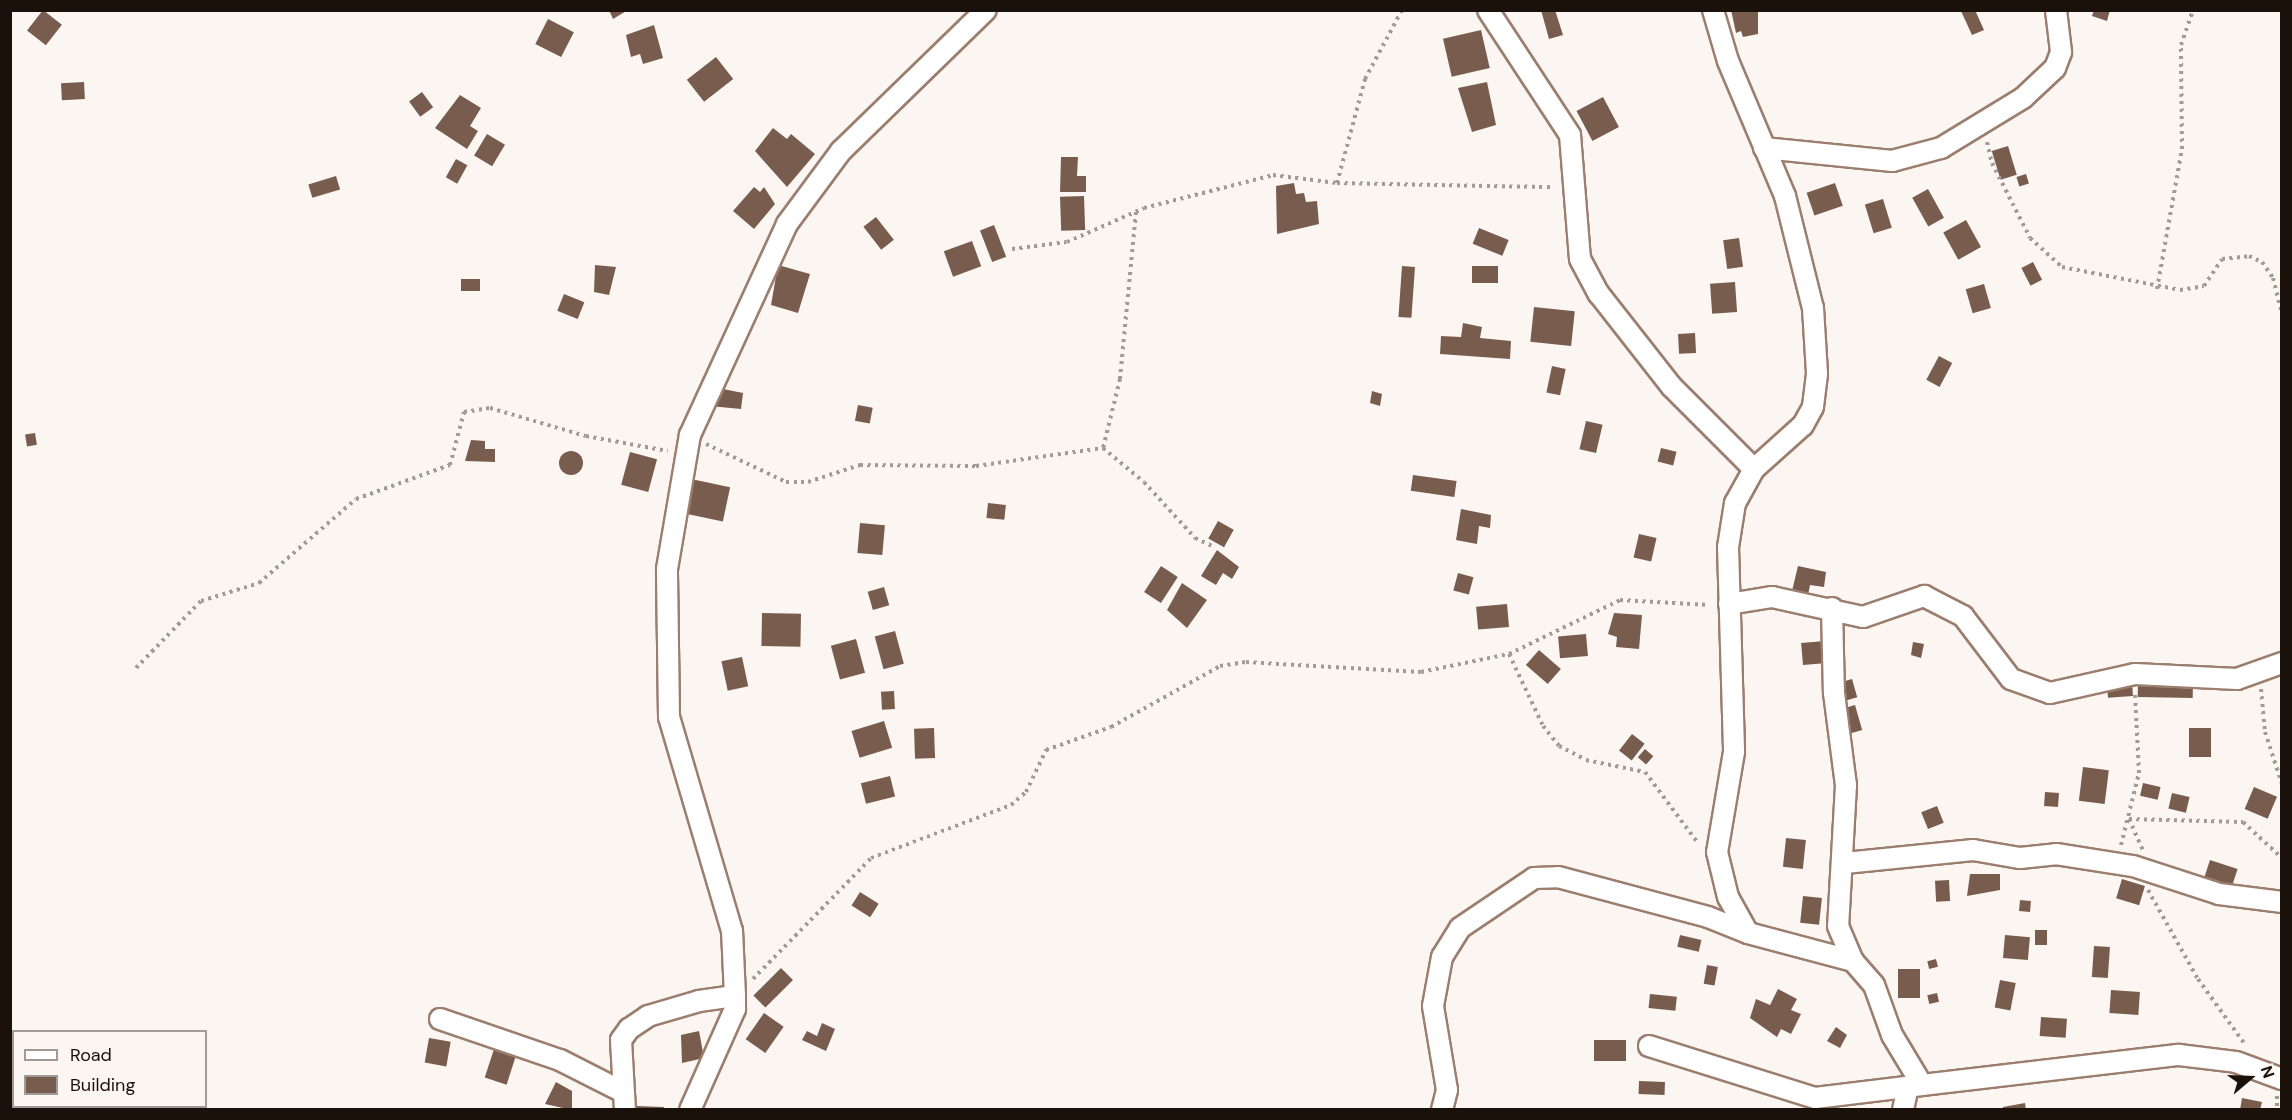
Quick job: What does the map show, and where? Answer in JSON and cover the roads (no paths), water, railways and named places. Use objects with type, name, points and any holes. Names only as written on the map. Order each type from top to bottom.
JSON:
[{"type":"street","points":[[690,1110],[735,996],[732,931],[669,717],[667,569],[690,435],[787,224],[840,151],[986,10]]},
{"type":"street","points":[[1488,10],[1570,135],[1580,259],[1599,294],[1672,387],[1754,469]]},
{"type":"street","points":[[1713,10],[1764,148],[1785,196],[1813,308],[1817,374],[1813,407],[1803,425],[1754,469],[1735,503],[1728,547],[1734,752],[1719,870],[1748,933]]},
{"type":"street","points":[[1764,148],[1892,161],[1941,148],[2023,98],[2055,68],[2061,52],[2056,10]]},
{"type":"street","points":[[1729,604],[1772,597],[1832,608],[1863,617],[1916,596],[1942,603],[1963,616],[2011,679],[2034,691],[2070,691],[2135,674],[2200,681],[2260,674],[2282,663]]},
{"type":"street","points":[[1832,608],[1834,693],[1846,785],[1845,863],[1838,926],[1853,961],[1874,985],[1892,1035],[1915,1086]]},
{"type":"street","points":[[1845,863],[1980,850],[2020,858],[2056,854],[2116,863],[2219,894],[2282,902]]},
{"type":"street","points":[[1442,1110],[1447,1090],[1433,1006],[1442,957],[1460,928],[1534,878],[1558,877],[1708,916],[1748,933],[1853,961]]},
{"type":"street","points":[[624,1101],[621,1040],[628,1029],[648,1016],[699,1000],[735,996]]},
{"type":"street","points":[[440,1019],[560,1060],[624,1101]]},
{"type":"street","points":[[1649,1046],[1815,1098],[2180,1055],[2236,1062],[2282,1079]]},
{"type":"street","points":[[1903,1110],[1915,1086]]}]
